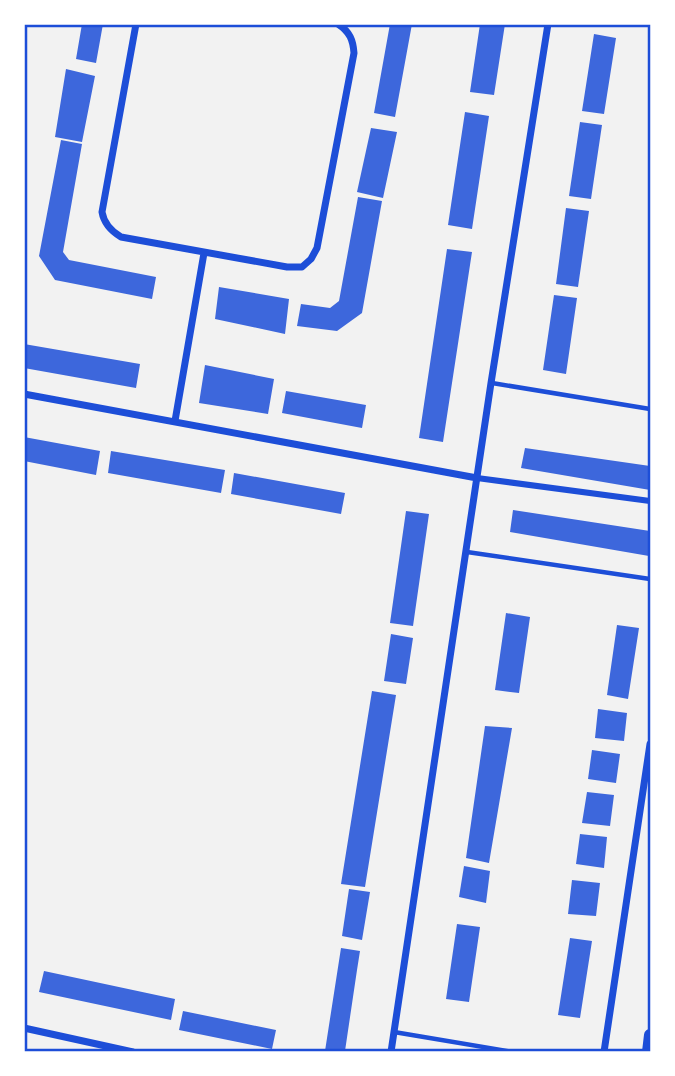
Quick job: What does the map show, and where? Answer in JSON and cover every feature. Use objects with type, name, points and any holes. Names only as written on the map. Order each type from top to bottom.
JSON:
[{"type":"street","points":[[136,24],[102,212],[103,220],[112,232],[121,237],[287,267],[303,267],[317,248],[354,53],[353,41],[347,30],[338,24]]},
{"type":"street","points":[[391,1052],[491,383],[548,24]]},
{"type":"street","points":[[175,421],[204,253]]},
{"type":"street","points":[[24,394],[477,478],[650,501]]},
{"type":"street","points":[[604,1052],[650,744]]},
{"type":"street","points":[[24,1028],[134,1052]]},
{"type":"street","points":[[648,1052],[650,1035]]},
{"type":"lane","points":[[491,383],[650,409]]},
{"type":"lane","points":[[467,552],[650,579]]},
{"type":"lane","points":[[394,1032],[513,1052]]},
{"type":"building","points":[[82,24],[103,24],[96,63],[76,59]]},
{"type":"building","points":[[390,24],[412,24],[395,117],[374,113]]},
{"type":"building","points":[[480,24],[505,24],[494,95],[470,92]]},
{"type":"building","points":[[594,34],[616,38],[604,114],[582,111]]},
{"type":"building","points":[[66,69],[95,76],[82,142],[55,137]]},
{"type":"building","points":[[465,112],[489,116],[472,229],[448,225]]},
{"type":"building","points":[[580,122],[602,125],[591,199],[569,196]]},
{"type":"building","points":[[371,128],[397,132],[383,198],[357,192]]},
{"type":"building","points":[[61,140],[82,144],[63,252],[69,260],[156,277],[152,299],[55,280],[39,256]]},
{"type":"building","points":[[358,197],[382,201],[362,313],[337,331],[297,326],[301,304],[330,308],[339,301]]},
{"type":"building","points":[[566,208],[589,211],[578,287],[556,284]]},
{"type":"building","points":[[447,249],[472,252],[443,442],[419,438]]},
{"type":"building","points":[[219,287],[289,299],[285,334],[215,319]]},
{"type":"building","points":[[554,295],[577,298],[566,374],[543,370]]},
{"type":"building","points":[[24,344],[140,364],[136,388],[24,368]]},
{"type":"building","points":[[205,365],[274,379],[268,414],[199,403]]},
{"type":"building","points":[[286,391],[366,405],[362,428],[282,413]]},
{"type":"building","points":[[24,437],[100,451],[96,475],[24,461]]},
{"type":"building","points":[[525,448],[650,466],[650,490],[521,468]]},
{"type":"building","points":[[111,451],[225,470],[221,493],[108,473]]},
{"type":"building","points":[[234,473],[345,493],[341,514],[231,494]]},
{"type":"building","points":[[513,510],[650,531],[649,556],[510,532]]},
{"type":"building","points":[[406,511],[429,514],[413,626],[390,623]]},
{"type":"building","points":[[506,613],[530,617],[519,693],[495,690]]},
{"type":"building","points":[[617,625],[639,628],[628,699],[607,695]]},
{"type":"building","points":[[391,634],[413,638],[406,684],[384,681]]},
{"type":"building","points":[[372,691],[396,695],[365,887],[341,884]]},
{"type":"building","points":[[598,709],[627,713],[624,741],[595,738]]},
{"type":"building","points":[[485,726],[512,728],[489,863],[466,858]]},
{"type":"building","points":[[592,750],[620,754],[616,783],[588,779]]},
{"type":"building","points":[[587,792],[614,795],[610,826],[582,823]]},
{"type":"building","points":[[580,834],[607,837],[604,868],[576,864]]},
{"type":"building","points":[[464,866],[490,871],[486,903],[459,897]]},
{"type":"building","points":[[572,880],[600,883],[596,916],[568,914]]},
{"type":"building","points":[[349,889],[370,892],[362,940],[342,936]]},
{"type":"building","points":[[457,924],[480,927],[469,1002],[446,999]]},
{"type":"building","points":[[570,938],[592,941],[580,1018],[558,1015]]},
{"type":"building","points":[[341,948],[360,951],[345,1051],[325,1051]]},
{"type":"building","points":[[44,971],[175,999],[171,1020],[39,992]]},
{"type":"building","points":[[183,1011],[276,1030],[272,1049],[179,1030]]}]
